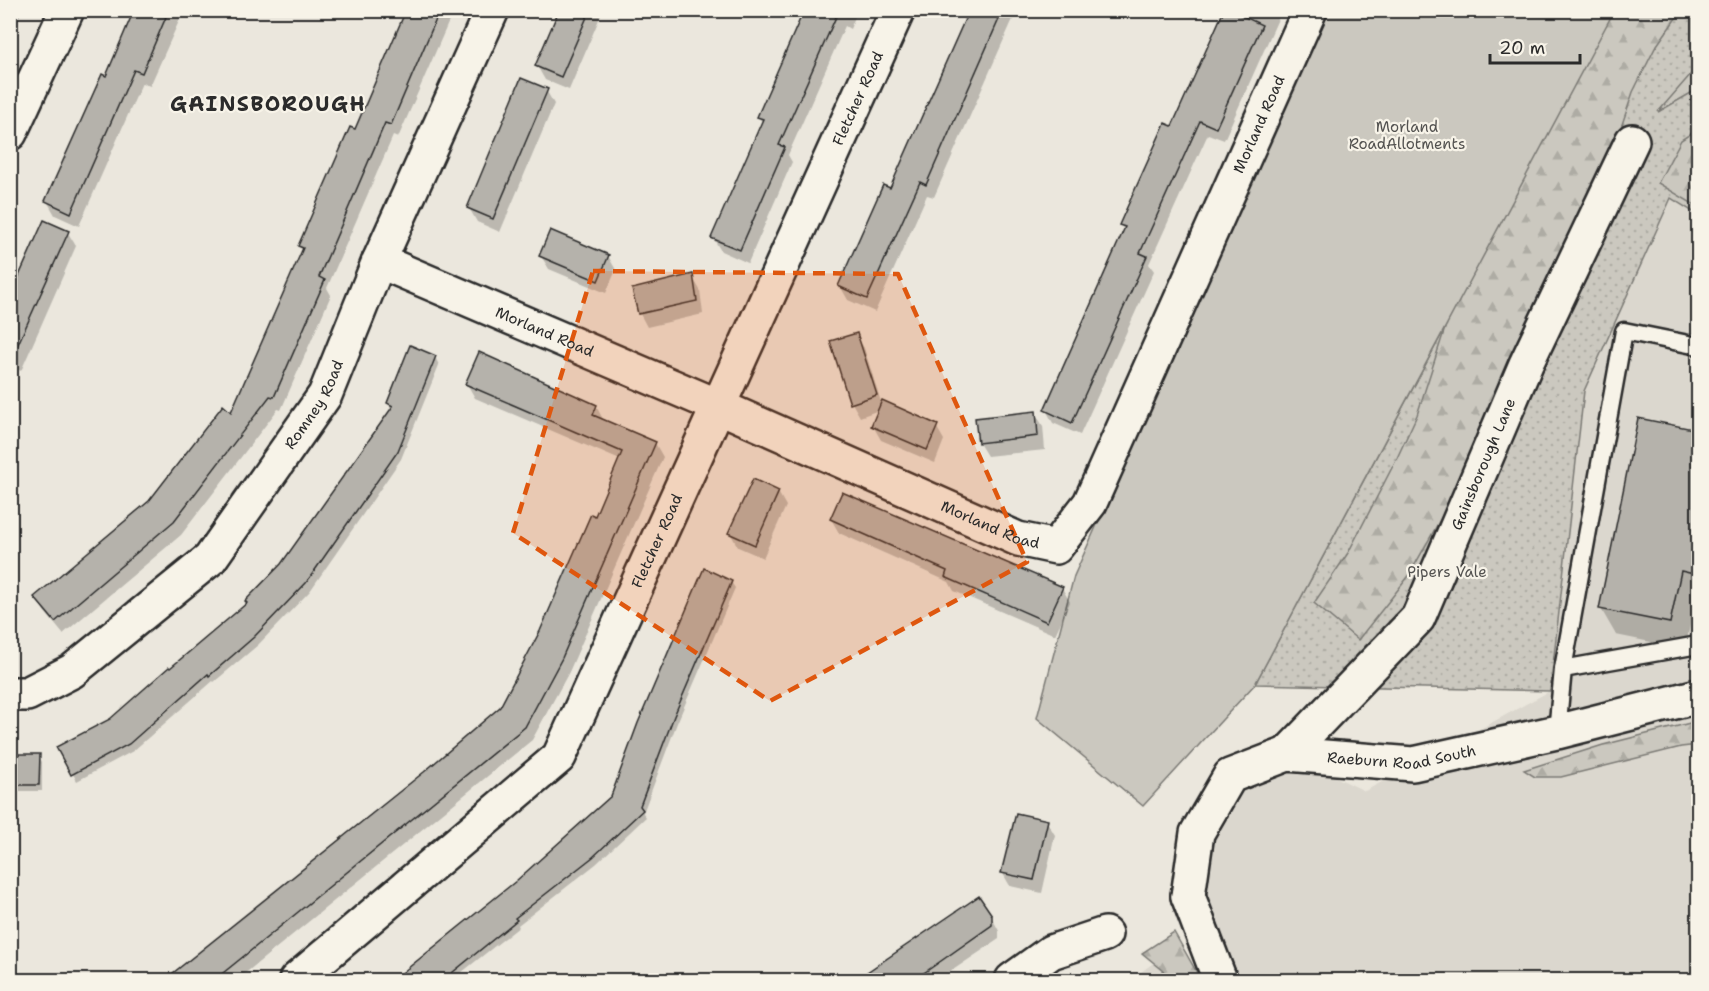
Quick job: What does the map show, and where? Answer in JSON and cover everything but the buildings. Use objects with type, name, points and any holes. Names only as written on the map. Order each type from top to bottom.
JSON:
[{"type":"street","points":[[10,133],[23,70],[67,10]]},
{"type":"street","name":"Romney Road","points":[[10,694],[27,694],[72,671],[210,559],[325,394],[379,261],[492,10]]},
{"type":"street","name":"Fletcher Road","points":[[296,981],[559,757],[898,10]]},
{"type":"street","name":"Morland Road","points":[[379,261],[718,406],[1018,539],[1056,547],[1090,503],[1310,10]]},
{"type":"street","name":"Gainsborough Lane","points":[[1287,754],[1418,618],[1526,364],[1632,141]]},
{"type":"street","name":"Raeburn Road South","points":[[1220,981],[1188,896],[1197,833],[1230,776],[1287,754],[1413,764],[1557,732],[1698,696]]},
{"type":"street","points":[[1012,981],[1051,952],[1105,934]]},
{"type":"lane","points":[[1557,732],[1563,669],[1624,331],[1698,346]]},
{"type":"lane","points":[[1563,669],[1698,645]]},
{"type":"highlighted area","points":[[593,271],[898,274],[1027,562],[770,701],[513,533]]},
{"type":"shaded area","points":[[1671,198],[1698,215],[1698,980],[1220,980],[1188,896],[1230,776],[1287,754],[1365,791],[1550,691],[1584,391]]},
{"type":"shaded area","points":[[1174,948],[1192,980],[1082,980],[1093,973],[1137,975]]},
{"type":"green space","name":"Morland RoadAllotments","points":[[1327,11],[1614,11],[1255,684],[1143,806],[1037,718],[1074,576]]},
{"type":"green space","points":[[1595,11],[1681,11],[1655,48],[1633,92],[1614,148],[1454,495],[1408,577],[1358,640],[1314,603],[1348,553],[1397,458],[1417,415],[1457,291]]},
{"type":"green space","name":"Pipers Vale","points":[[1598,11],[1698,11],[1698,215],[1671,198],[1584,391],[1550,691],[1255,684],[1587,62]]},
{"type":"green space","points":[[1698,66],[1698,89],[1658,112]]},
{"type":"green space","points":[[1698,129],[1698,207],[1658,183],[1681,140]]},
{"type":"green space","points":[[1698,721],[1698,745],[1681,747],[1561,777],[1535,777],[1524,770],[1603,745]]},
{"type":"green space","points":[[1174,932],[1201,980],[1175,980],[1142,953]]},
{"type":"district","name":"GAINSBOROUGH","points":[[268,104]]}]
